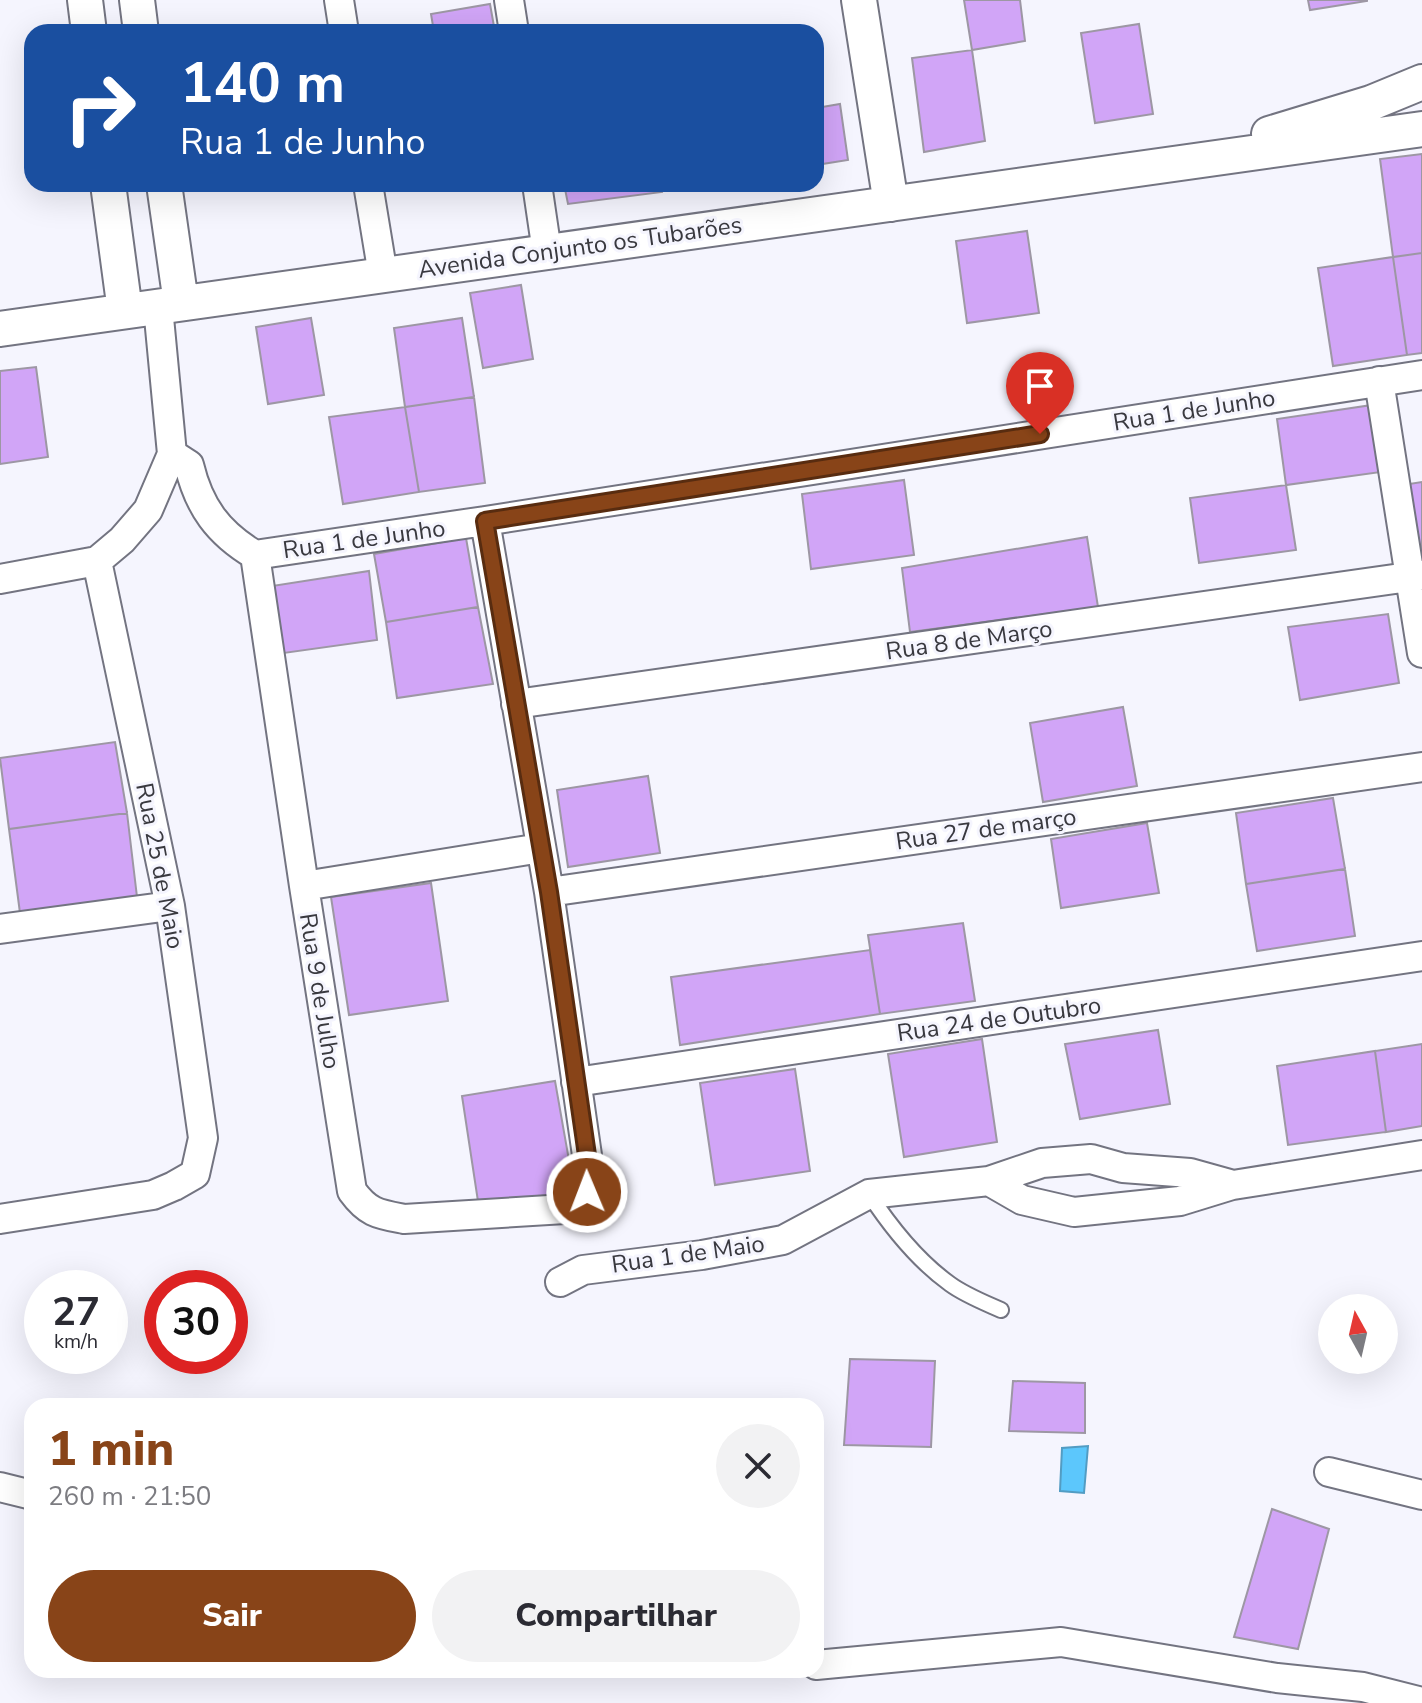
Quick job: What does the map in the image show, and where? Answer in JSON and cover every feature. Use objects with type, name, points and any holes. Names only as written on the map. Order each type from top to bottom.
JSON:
[{"type":"street","points":[[85,0],[88,24]]},
{"type":"street","points":[[137,0],[140,24]]},
{"type":"street","points":[[339,0],[343,24]]},
{"type":"street","points":[[509,0],[513,24]]},
{"type":"street","points":[[859,0],[891,204]]},
{"type":"street","points":[[1161,166],[1371,103],[1422,82]]},
{"type":"street","points":[[1161,166],[1422,129]]},
{"type":"street","name":"Avenida Conjunto os Tubarões","points":[[0,329],[1161,166]]},
{"type":"street","points":[[111,192],[154,307]]},
{"type":"street","points":[[0,579],[97,561],[122,540],[148,510],[172,454],[154,307],[163,192]]},
{"type":"street","points":[[369,192],[383,275]]},
{"type":"street","points":[[538,192],[547,252]]},
{"type":"street","name":"Rua 1 de Junho","points":[[255,555],[1422,375]]},
{"type":"street","points":[[1379,381],[1416,576],[1422,653]]},
{"type":"street","points":[[172,454],[189,465],[193,484],[211,518],[238,545],[255,555]]},
{"type":"street","points":[[485,521],[549,892],[576,1082]]},
{"type":"street","name":"Rua 9 de Julho","points":[[255,555],[352,1191],[363,1206],[381,1215],[404,1219],[550,1211],[579,1203],[587,1192],[589,1169],[576,1082]]},
{"type":"street","name":"Rua 25 de Maio","points":[[0,1219],[153,1195],[195,1174],[203,1138],[170,906],[97,561]]},
{"type":"street","name":"Rua 8 de Março","points":[[516,704],[1416,576]]},
{"type":"street","name":"Rua 27 de março","points":[[549,892],[1422,767]]},
{"type":"street","points":[[304,886],[541,848]]},
{"type":"street","points":[[0,929],[170,906]]},
{"type":"street","name":"Rua 24 de Outubro","points":[[576,1082],[1422,956]]},
{"type":"street","name":"Rua 1 de Maio","points":[[560,1282],[583,1270],[702,1255],[783,1240],[869,1194],[989,1181],[1042,1163],[1091,1159],[1123,1168],[1190,1173],[1233,1185],[1422,1155]]},
{"type":"street","points":[[989,1181],[1022,1200],[1074,1212],[1180,1201],[1233,1185]]},
{"type":"street","points":[[1329,1472],[1422,1495]]},
{"type":"street","points":[[0,1487],[24,1493]]},
{"type":"street","points":[[824,1664],[1061,1642],[1277,1678],[1363,1687],[1422,1702]]},
{"type":"lane","points":[[869,1194],[887,1221],[949,1283],[1001,1310]]},
{"type":"water","points":[[1088,1446],[1084,1493],[1060,1491],[1062,1448]]},
{"type":"building","points":[[964,0],[1020,0],[1025,41],[972,50]]},
{"type":"building","points":[[1308,0],[1367,0],[1367,1],[1310,10]]},
{"type":"building","points":[[490,4],[494,24],[433,24],[431,14]]},
{"type":"building","points":[[1139,24],[1153,114],[1095,123],[1081,33]]},
{"type":"building","points":[[972,50],[985,141],[924,152],[912,58]]},
{"type":"building","points":[[840,104],[848,160],[824,164],[824,107]]},
{"type":"building","points":[[1422,154],[1422,253],[1393,257],[1380,159]]},
{"type":"building","points":[[566,192],[662,192],[568,204]]},
{"type":"building","points":[[1027,231],[1039,313],[967,323],[956,241]]},
{"type":"building","points":[[1422,253],[1422,353],[1407,355],[1393,257]]},
{"type":"building","points":[[1393,257],[1407,355],[1333,366],[1318,268]]},
{"type":"building","points":[[521,285],[533,359],[483,368],[470,293]]},
{"type":"building","points":[[311,318],[324,395],[268,404],[256,327]]},
{"type":"building","points":[[462,318],[474,397],[405,407],[394,328]]},
{"type":"building","points":[[36,367],[48,457],[0,464],[0,371]]},
{"type":"building","points":[[474,397],[485,483],[419,492],[405,407]]},
{"type":"building","points":[[1372,405],[1381,472],[1286,485],[1277,419]]},
{"type":"building","points":[[405,407],[419,492],[343,504],[329,417]]},
{"type":"building","points":[[904,480],[914,555],[811,569],[802,494]]},
{"type":"building","points":[[1422,482],[1422,552],[1420,552],[1409,484]]},
{"type":"building","points":[[1286,485],[1296,550],[1199,563],[1190,498]]},
{"type":"building","points":[[1087,537],[1098,607],[910,632],[902,568]]},
{"type":"building","points":[[466,538],[478,607],[386,622],[374,554]]},
{"type":"building","points":[[369,571],[377,640],[284,653],[272,586]]},
{"type":"building","points":[[478,607],[493,684],[397,698],[386,622]]},
{"type":"building","points":[[1388,614],[1399,683],[1300,700],[1288,627]]},
{"type":"building","points":[[1123,707],[1137,786],[1043,802],[1030,723]]},
{"type":"building","points":[[115,742],[127,813],[9,829],[0,758]]},
{"type":"building","points":[[648,776],[660,853],[568,867],[557,790]]},
{"type":"building","points":[[1333,798],[1345,869],[1246,884],[1236,813]]},
{"type":"building","points":[[127,813],[137,897],[20,913],[9,829]]},
{"type":"building","points":[[1147,823],[1159,893],[1061,908],[1051,839]]},
{"type":"building","points":[[1345,869],[1355,936],[1257,951],[1246,884]]},
{"type":"building","points":[[431,883],[448,1001],[349,1015],[331,897]]},
{"type":"building","points":[[963,923],[975,1001],[880,1014],[868,935]]},
{"type":"building","points":[[870,950],[880,1014],[680,1045],[671,977]]},
{"type":"building","points":[[1158,1030],[1170,1104],[1080,1119],[1065,1044]]},
{"type":"building","points":[[982,1039],[997,1142],[904,1157],[888,1054]]},
{"type":"building","points":[[1422,1044],[1422,1126],[1386,1132],[1375,1051]]},
{"type":"building","points":[[1375,1051],[1386,1132],[1288,1145],[1277,1066]]},
{"type":"building","points":[[795,1069],[810,1171],[715,1185],[700,1083]]},
{"type":"building","points":[[555,1081],[576,1200],[479,1208],[462,1096]]},
{"type":"building","points":[[850,1359],[935,1361],[931,1447],[844,1445]]},
{"type":"building","points":[[1013,1381],[1085,1383],[1085,1433],[1009,1431]]},
{"type":"building","points":[[1272,1509],[1329,1529],[1298,1649],[1234,1637]]},
{"type":"route","points":[[587,1192],[589,1169],[549,892],[485,521],[1040,434]]}]
